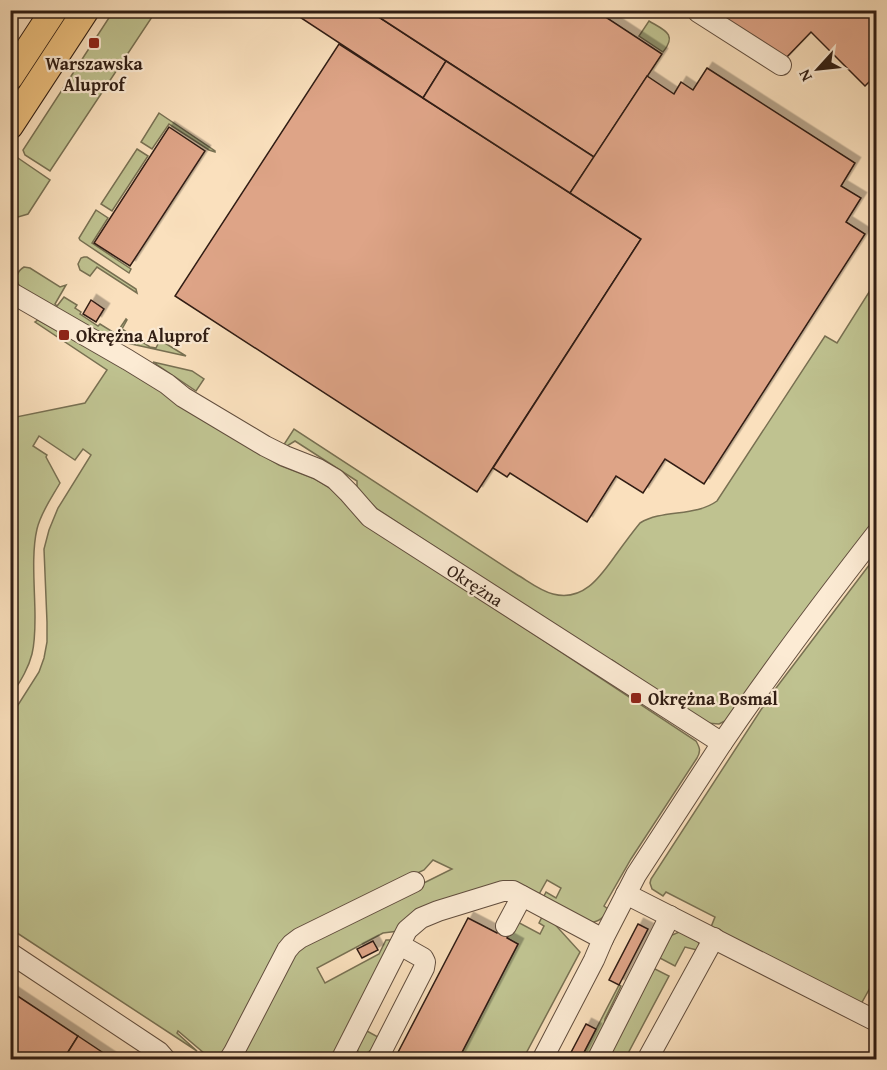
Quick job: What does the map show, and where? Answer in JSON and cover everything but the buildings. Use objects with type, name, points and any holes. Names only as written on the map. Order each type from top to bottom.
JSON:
[{"type":"main road","points":[[10,76],[54,10]]},
{"type":"main road","points":[[10,126],[86,10]]},
{"type":"street","points":[[698,12],[781,65]]},
{"type":"street","name":"Okrężna","points":[[10,292],[128,360],[183,397],[265,446],[335,479],[370,517],[722,743]]},
{"type":"street","points":[[542,1059],[636,875],[755,695],[876,534]]},
{"type":"street","points":[[229,1059],[292,944],[414,882]]},
{"type":"street","points":[[341,1059],[407,930],[421,918],[503,891],[513,891],[603,939]]},
{"type":"street","points":[[627,894],[876,1021]]},
{"type":"street","points":[[506,926],[522,896]]},
{"type":"street","points":[[597,1059],[670,916]]},
{"type":"street","points":[[647,1059],[714,938]]},
{"type":"street","points":[[377,1059],[424,968],[423,958],[400,945]]},
{"type":"street","points":[[10,953],[159,1052],[166,1059]]},
{"type":"green space","points":[[114,10],[156,11],[50,171],[25,155],[23,150]]},
{"type":"green space","points":[[649,21],[664,30],[669,37],[663,52],[639,36]]},
{"type":"green space","points":[[159,113],[215,152],[169,124],[152,149],[141,142]]},
{"type":"green space","points":[[137,149],[148,156],[112,211],[101,204]]},
{"type":"green space","points":[[18,158],[50,180],[28,214],[18,217],[12,215],[15,210],[11,204],[11,168]]},
{"type":"green space","points":[[96,210],[108,218],[92,243],[131,269],[129,273],[80,240],[79,238]]},
{"type":"green space","points":[[84,257],[136,289],[137,293],[97,267],[90,276],[80,270],[78,264]]},
{"type":"green space","points":[[24,267],[30,268],[60,287],[66,285],[55,304],[57,306],[64,297],[77,305],[75,308],[81,312],[80,314],[116,334],[126,319],[122,329],[150,347],[156,348],[160,340],[186,356],[127,343],[109,332],[103,336],[20,287],[17,276]]},
{"type":"green space","points":[[876,281],[876,522],[729,719],[719,724],[706,723],[377,509],[357,489],[357,481],[295,441],[283,446],[294,429],[534,586],[553,594],[564,596],[573,594],[590,586],[597,579],[640,523],[659,516],[699,509],[717,501],[825,336],[837,343]]},
{"type":"green space","points":[[38,320],[142,378],[279,465],[315,479],[336,492],[365,523],[696,741],[700,750],[697,758],[631,859],[604,906],[608,909],[603,917],[596,922],[589,922],[543,898],[546,892],[556,898],[561,888],[547,880],[538,896],[515,883],[399,931],[383,933],[317,968],[325,983],[379,954],[386,940],[394,940],[333,1059],[239,1059],[296,949],[303,943],[452,869],[433,860],[424,870],[295,931],[220,1059],[211,1059],[178,1031],[177,1033],[197,1051],[11,929],[11,716],[39,672],[44,658],[47,622],[44,549],[49,530],[58,508],[91,455],[83,449],[75,460],[39,436],[33,446],[47,455],[60,483],[37,529],[34,561],[34,645],[28,665],[11,696],[11,418],[85,403],[107,370],[35,322]]},
{"type":"green space","points":[[153,362],[192,371],[204,379],[196,391]]},
{"type":"green space","points":[[876,556],[876,979],[861,1004],[711,927],[715,917],[666,892],[663,896],[652,889],[650,883],[770,696]]},
{"type":"green space","points":[[543,915],[550,919],[580,952],[523,1059],[458,1060],[518,944],[507,938],[514,920],[540,934],[544,926],[539,923]]},
{"type":"green space","points":[[679,932],[694,937],[701,951],[685,947],[675,966],[658,957],[658,954],[672,935]]},
{"type":"green space","points":[[653,968],[669,976],[625,1059],[603,1060]]},
{"type":"green space","points":[[619,985],[621,986],[605,1019],[603,1035],[590,1059],[580,1060]]},
{"type":"green space","points":[[365,1030],[378,1037],[371,1050],[364,1055],[358,1052],[357,1048]]},
{"type":"place","name":"Warszawska Aluprof","points":[[94,43]]},
{"type":"place","name":"Okrężna Aluprof","points":[[64,335]]},
{"type":"place","name":"Okrężna Bosmal","points":[[636,698]]}]
